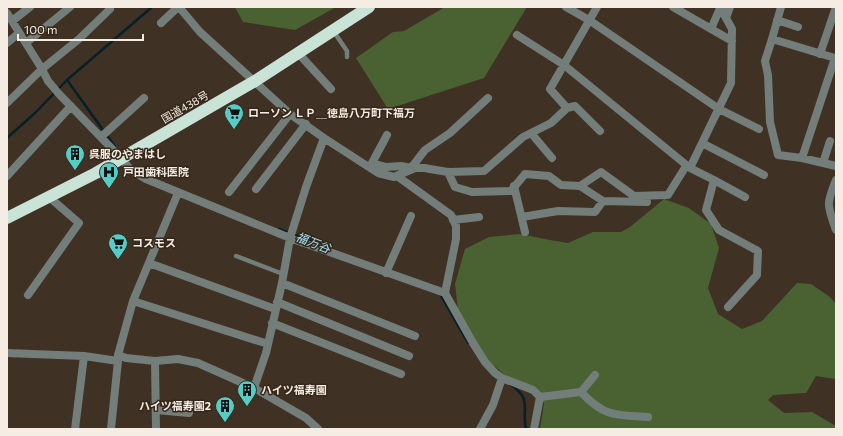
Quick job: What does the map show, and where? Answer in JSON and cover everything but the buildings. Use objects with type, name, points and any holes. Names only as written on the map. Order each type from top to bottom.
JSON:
[{"type":"highway","name":"国道438号","points":[[7,218],[121,158],[255,81],[369,7]]},
{"type":"street","points":[[12,21],[30,7]]},
{"type":"street","points":[[26,43],[70,7]]},
{"type":"street","points":[[161,23],[178,7],[200,32],[290,114],[378,173],[394,177],[411,168],[426,150],[450,133],[488,98]]},
{"type":"street","points":[[566,7],[589,20],[719,109],[759,129]]},
{"type":"street","points":[[568,108],[550,89],[597,7]]},
{"type":"street","points":[[673,7],[732,41]]},
{"type":"street","points":[[712,29],[720,7]]},
{"type":"street","points":[[580,186],[601,172],[634,196],[668,195],[688,167],[702,143],[731,83],[732,29],[720,7]]},
{"type":"street","points":[[726,18],[730,7]]},
{"type":"street","points":[[781,7],[765,61],[768,75],[770,122],[778,154],[836,166]]},
{"type":"street","points":[[820,54],[836,8]]},
{"type":"street","points":[[7,103],[42,69],[79,40],[110,9]]},
{"type":"street","points":[[7,13],[20,32],[48,81],[131,170],[146,179],[178,193],[290,238],[445,293],[485,362],[495,373],[502,378],[533,390],[540,397]]},
{"type":"street","points":[[777,20],[798,27]]},
{"type":"street","points":[[7,43],[20,32]]},
{"type":"street","points":[[517,35],[564,65],[688,167],[745,196]]},
{"type":"street","points":[[772,39],[835,58],[802,158]]},
{"type":"street","points":[[298,53],[331,89]]},
{"type":"street","points":[[101,137],[144,98]]},
{"type":"street","points":[[7,176],[71,106]]},
{"type":"street","points":[[387,135],[372,162],[386,168],[400,166],[448,172],[484,171],[523,137],[551,124],[568,108],[575,106],[600,131]]},
{"type":"street","points":[[229,192],[290,114]]},
{"type":"street","points":[[256,189],[306,124]]},
{"type":"street","points":[[531,133],[552,158]]},
{"type":"street","points":[[254,388],[266,353],[282,283],[290,238],[306,187],[324,138]]},
{"type":"street","points":[[823,163],[830,141]]},
{"type":"street","points":[[702,143],[764,175]]},
{"type":"street","points":[[448,172],[455,187],[472,192],[511,190],[525,174],[549,176],[561,185],[580,186],[603,202],[647,202]]},
{"type":"street","points":[[397,176],[451,215],[456,226],[456,239],[445,293]]},
{"type":"street","points":[[714,180],[706,210],[719,230],[758,251],[757,275],[728,307]]},
{"type":"street","points":[[835,184],[829,197],[828,208],[836,230]]},
{"type":"street","points":[[514,186],[525,232]]},
{"type":"street","points":[[111,429],[118,358],[133,301],[178,193]]},
{"type":"street","points":[[28,295],[79,223],[49,197]]},
{"type":"street","points":[[522,217],[558,211],[595,212],[603,202]]},
{"type":"street","points":[[386,273],[411,216]]},
{"type":"street","points":[[453,220],[479,217]]},
{"type":"street","points":[[149,263],[276,306],[409,356]]},
{"type":"street","points":[[282,283],[415,336]]},
{"type":"street","points":[[133,301],[268,344]]},
{"type":"street","points":[[272,323],[401,374]]},
{"type":"street","points":[[7,352],[126,358],[155,361],[178,359],[198,362],[254,388],[306,418],[318,429]]},
{"type":"street","points":[[75,429],[84,356]]},
{"type":"street","points":[[155,361],[156,429]]},
{"type":"street","points":[[540,397],[581,392],[595,375]]},
{"type":"street","points":[[480,429],[493,404],[502,378]]},
{"type":"street","points":[[581,392],[591,403],[607,412],[616,415],[648,417]]},
{"type":"street","points":[[534,429],[540,397]]},
{"type":"street","points":[[156,410],[189,413]]},
{"type":"lane","points":[[333,30],[348,51],[347,57]]},
{"type":"lane","points":[[236,256],[283,274]]},
{"type":"green space","points":[[235,7],[336,7],[295,30],[243,22]]},
{"type":"green space","points":[[445,7],[527,7],[484,78],[388,109],[356,58],[393,32],[404,31]]},
{"type":"green space","points":[[664,199],[689,208],[711,224],[719,248],[708,288],[718,314],[742,329],[762,321],[797,283],[811,284],[830,297],[836,304],[836,377],[834,379],[816,376],[806,393],[773,395],[768,400],[784,413],[812,412],[836,426],[836,429],[540,429],[544,403],[522,386],[507,377],[488,360],[471,336],[458,310],[455,284],[465,249],[489,237],[520,234],[568,243],[593,232],[621,232],[630,227]]},
{"type":"waterway","points":[[7,138],[35,113],[67,80],[152,7]]},
{"type":"waterway","name":"福万谷","points":[[67,80],[116,148]]},
{"type":"waterway","name":"福万谷","points":[[279,229],[311,241]]},
{"type":"waterway","name":"福万谷","points":[[440,294],[468,343]]},
{"type":"waterway","name":"福万谷","points":[[511,385],[518,390],[524,400],[526,429]]},
{"type":"place","name":"ローソン ＬＰ＿徳島八万町下福万","points":[[234,130]]},
{"type":"place","name":"呉服のやまはし","points":[[75,171]]},
{"type":"place","name":"戸田歯科医院","points":[[109,189]]},
{"type":"place","name":"コスモス","points":[[118,260]]},
{"type":"place","name":"ハイツ福寿園","points":[[247,407]]},
{"type":"place","name":"ハイツ福寿園2","points":[[225,423]]}]
